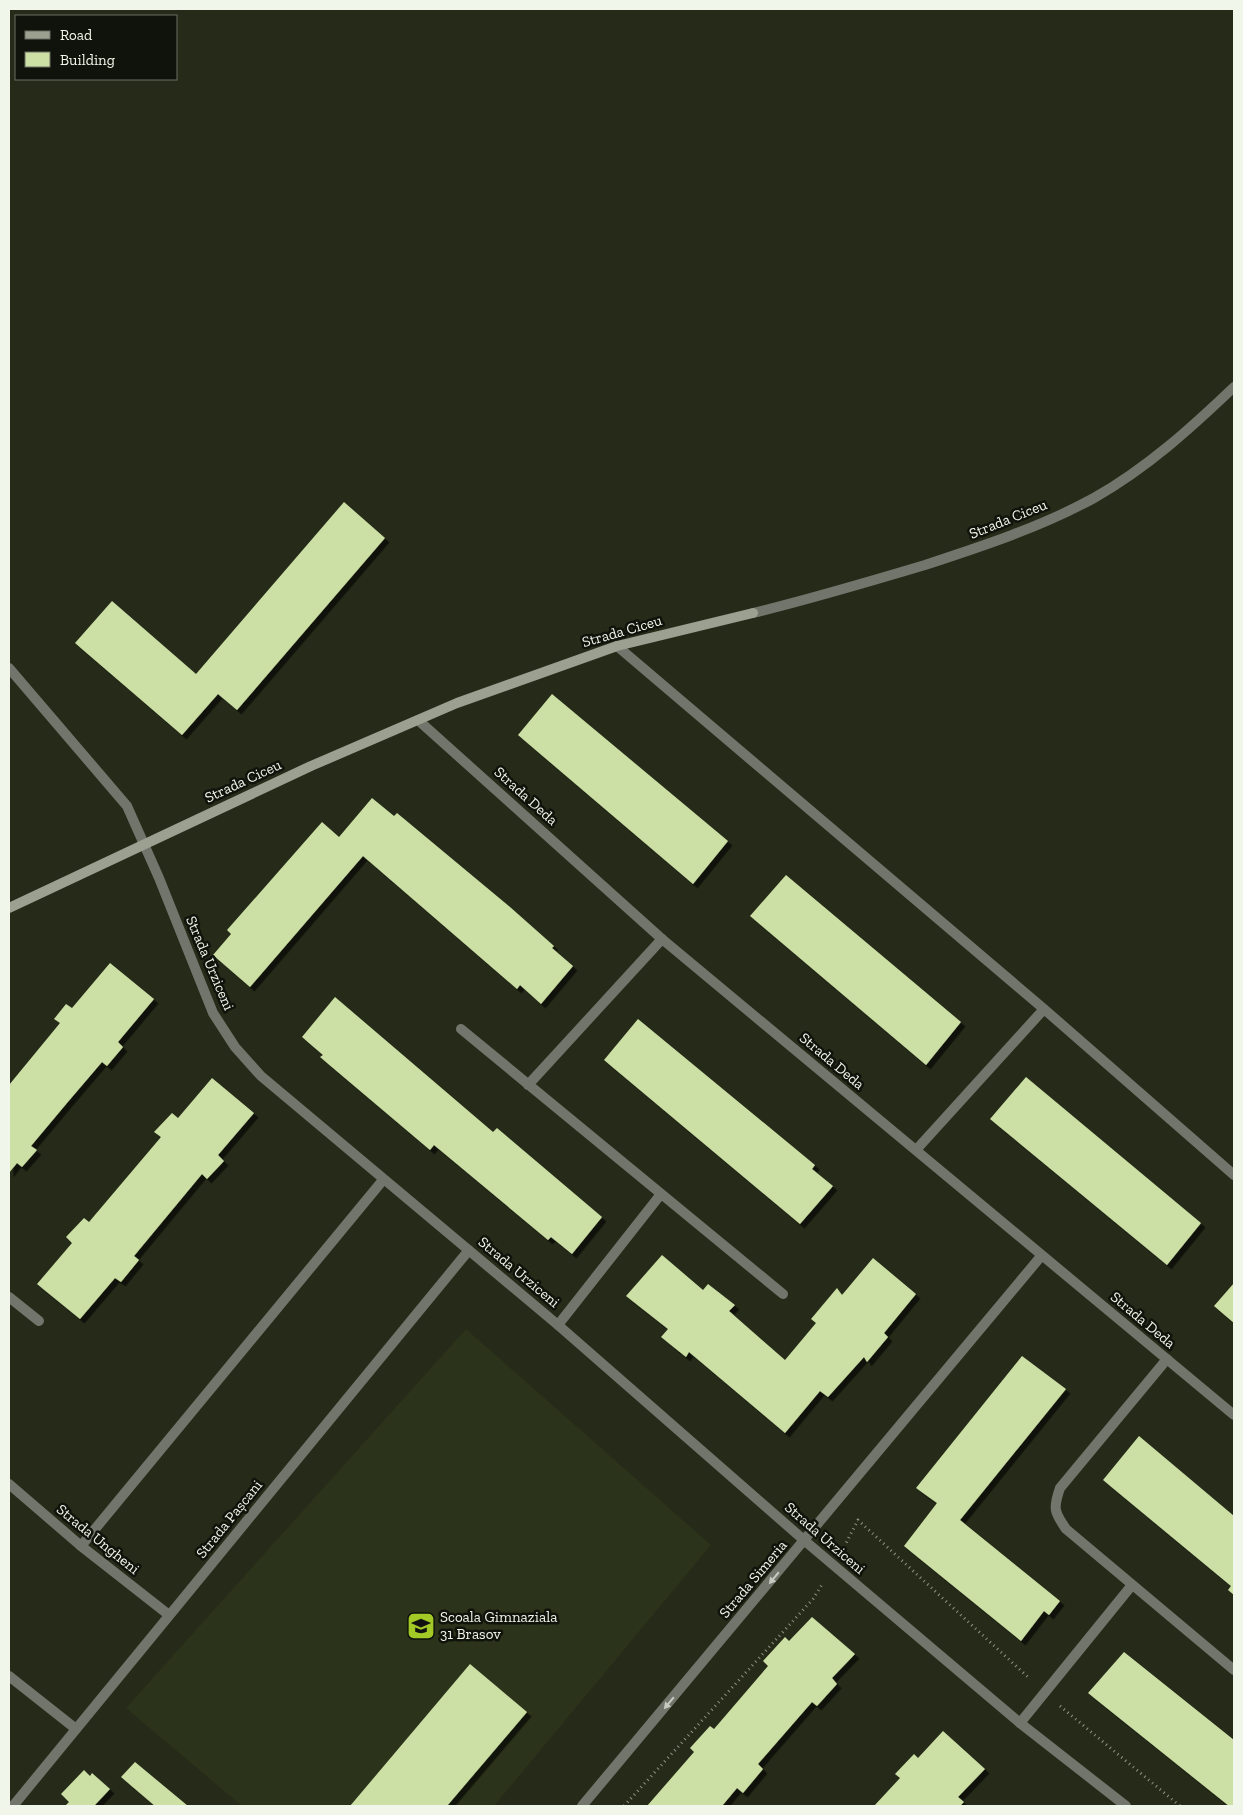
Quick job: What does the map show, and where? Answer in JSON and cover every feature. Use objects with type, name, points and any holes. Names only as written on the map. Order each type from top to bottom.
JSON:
[{"type":"street","name":"Strada Ciceu","points":[[9,908],[311,766],[457,703],[617,646],[821,597],[977,548],[1040,524],[1095,498],[1153,460],[1234,387]]},
{"type":"street","points":[[617,646],[1044,1009],[1234,1175]]},
{"type":"street","name":"Strada Urziceni","points":[[9,668],[127,806],[160,878],[213,1013],[236,1047],[260,1076],[558,1325],[805,1541],[1020,1723],[1126,1806]]},
{"type":"street","name":"Strada Deda","points":[[418,720],[662,939],[1234,1416]]},
{"type":"street","points":[[528,1085],[662,939]]},
{"type":"street","points":[[916,1150],[1044,1009]]},
{"type":"street","points":[[461,1029],[783,1294]]},
{"type":"street","points":[[81,1546],[383,1180]]},
{"type":"street","points":[[558,1325],[661,1194]]},
{"type":"street","name":"Strada Pașcani","points":[[13,1806],[469,1250]]},
{"type":"street","name":"Strada Simeria","points":[[582,1806],[1042,1255]]},
{"type":"street","points":[[9,1297],[39,1322]]},
{"type":"street","points":[[1167,1359],[1060,1488],[1054,1503],[1056,1515],[1066,1529],[1234,1670]]},
{"type":"street","name":"Strada Ungheni","points":[[9,1484],[81,1546],[169,1615]]},
{"type":"street","points":[[1020,1723],[1132,1585]]},
{"type":"street","points":[[9,1676],[76,1729]]},
{"type":"path","points":[[624,1806],[813,1599],[858,1520],[1045,1693],[1180,1806]]},
{"type":"shaded area","name":"Scoala Gimnaziala 31 Brasov","points":[[466,1329],[711,1545],[494,1806],[242,1806],[126,1708]]},
{"type":"building","points":[[344,502],[385,538],[237,710],[218,694],[182,735],[75,643],[112,601],[196,674]]},
{"type":"building","points":[[552,694],[728,841],[693,884],[518,735]]},
{"type":"building","points":[[372,798],[394,816],[397,813],[510,907],[554,946],[552,948],[573,966],[541,1004],[520,985],[517,989],[363,856],[250,987],[213,955],[231,934],[227,930],[322,822],[339,837]]},
{"type":"building","points":[[786,875],[961,1022],[926,1065],[750,916]]},
{"type":"building","points":[[110,963],[154,999],[118,1042],[123,1047],[107,1066],[102,1062],[67,1103],[31,1146],[37,1150],[22,1167],[17,1163],[9,1173],[9,1085],[60,1023],[54,1019],[66,1004],[72,1008]]},
{"type":"building","points":[[335,997],[493,1132],[497,1128],[602,1217],[572,1254],[551,1237],[548,1240],[434,1145],[430,1150],[320,1057],[323,1055],[302,1037]]},
{"type":"building","points":[[638,1019],[815,1165],[812,1169],[833,1186],[800,1224],[604,1060]]},
{"type":"building","points":[[1026,1077],[1201,1223],[1167,1265],[990,1119]]},
{"type":"building","points":[[212,1078],[254,1113],[218,1155],[224,1161],[207,1179],[202,1174],[134,1256],[139,1260],[121,1282],[115,1278],[80,1319],[37,1284],[72,1243],[66,1237],[84,1218],[89,1222],[161,1137],[154,1132],[172,1113],[178,1118]]},
{"type":"building","points":[[662,1255],[703,1290],[708,1284],[735,1305],[729,1311],[785,1360],[816,1323],[811,1319],[837,1288],[842,1295],[873,1258],[916,1294],[884,1333],[888,1337],[867,1362],[864,1357],[828,1397],[820,1391],[785,1433],[689,1352],[686,1357],[661,1337],[668,1329],[626,1296]]},
{"type":"building","points":[[1234,1283],[1234,1323],[1214,1306]]},
{"type":"building","points":[[1022,1356],[1066,1389],[960,1520],[1060,1601],[1049,1615],[1044,1611],[1021,1641],[904,1546],[937,1503],[916,1488]]},
{"type":"building","points":[[1139,1436],[1234,1516],[1234,1595],[1228,1590],[1231,1586],[1103,1480]]},
{"type":"building","points":[[812,1617],[855,1654],[832,1678],[837,1684],[817,1706],[812,1702],[758,1764],[763,1769],[743,1793],[737,1788],[722,1806],[647,1806],[694,1752],[690,1748],[710,1726],[714,1729],[768,1666],[763,1661],[785,1637],[789,1641]]},
{"type":"building","points":[[1124,1652],[1234,1740],[1234,1806],[1229,1806],[1088,1693]]},
{"type":"building","name":"Scoala Gimnaziala 31 Brasov","points":[[470,1664],[527,1712],[447,1806],[350,1806]]},
{"type":"building","points":[[943,1731],[985,1769],[958,1797],[964,1802],[960,1806],[874,1806],[900,1778],[895,1774],[914,1754],[918,1758]]},
{"type":"building","points":[[135,1762],[188,1806],[155,1806],[121,1777]]},
{"type":"building","points":[[84,1770],[90,1776],[92,1773],[110,1789],[94,1806],[65,1806],[69,1802],[61,1794]]},
{"type":"place","name":"Scoala Gimnaziala 31 Brasov","points":[[421,1626]]}]
